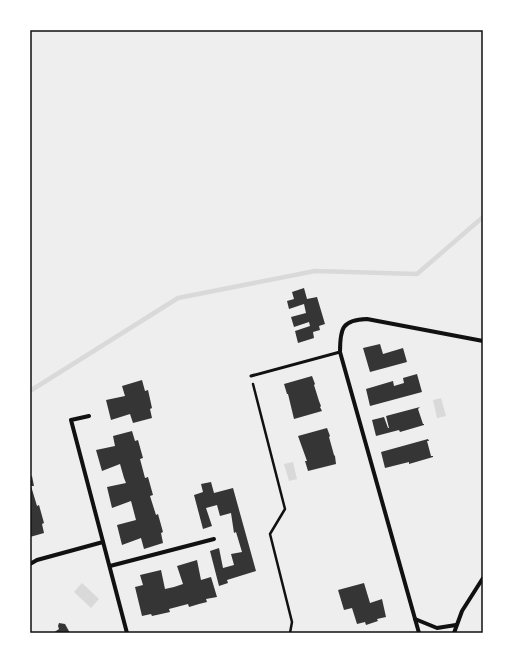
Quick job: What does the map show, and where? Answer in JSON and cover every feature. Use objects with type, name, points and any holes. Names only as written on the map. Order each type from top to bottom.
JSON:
[{"type":"street","points":[[419,633],[340,352],[340,337],[345,325],[355,320],[368,319],[483,340]]},
{"type":"street","points":[[89,416],[71,420],[127,633]]},
{"type":"street","points":[[110,566],[214,539]]},
{"type":"street","points":[[30,564],[37,560],[103,542]]},
{"type":"street","points":[[454,633],[462,611],[483,578]]},
{"type":"street","points":[[415,619],[437,628],[456,625]]},
{"type":"lane","points":[[251,376],[340,352]]},
{"type":"path","points":[[251,376],[285,509],[270,534],[292,622],[290,633]]},
{"type":"shaded area","points":[[30,30],[483,30],[483,633],[30,633]]},
{"type":"shaded area","points":[[441,398],[446,416],[437,418],[433,400]]},
{"type":"shaded area","points":[[293,462],[297,479],[289,481],[284,464]]},
{"type":"shaded area","points":[[82,583],[99,599],[91,608],[74,592]]},
{"type":"building","points":[[304,288],[307,299],[317,297],[325,324],[319,326],[320,330],[313,332],[314,338],[298,343],[295,331],[310,326],[309,322],[294,327],[291,317],[306,313],[304,304],[289,309],[287,301],[294,299],[292,292]]},
{"type":"building","points":[[380,344],[383,354],[403,348],[407,362],[370,372],[363,348]]},
{"type":"building","points":[[417,374],[422,392],[370,406],[366,389],[393,381],[394,386],[404,383],[403,378]]},
{"type":"building","points":[[312,376],[322,411],[294,419],[284,384]]},
{"type":"building","points":[[142,380],[145,391],[148,390],[152,408],[150,409],[152,418],[133,423],[130,414],[111,420],[106,400],[125,396],[122,386]]},
{"type":"building","points":[[420,407],[418,409],[424,425],[400,432],[399,430],[376,436],[372,420],[384,417],[389,428],[386,416]]},
{"type":"building","points":[[327,428],[336,464],[308,471],[305,461],[307,461],[298,436]]},
{"type":"building","points":[[132,431],[135,441],[138,440],[143,458],[140,459],[145,478],[148,477],[153,495],[150,496],[156,515],[158,514],[163,532],[161,533],[163,543],[144,549],[141,538],[122,545],[117,525],[136,520],[131,501],[112,508],[107,487],[126,483],[120,464],[102,471],[96,450],[115,446],[113,436]]},
{"type":"building","points":[[428,439],[429,441],[427,441],[431,456],[433,457],[409,464],[409,462],[385,468],[381,452]]},
{"type":"building","points":[[32,476],[34,486],[31,486],[37,506],[39,505],[44,523],[42,524],[44,533],[30,537],[30,477]]},
{"type":"building","points":[[211,482],[214,493],[233,488],[256,571],[227,580],[228,583],[219,586],[210,551],[219,548],[223,568],[234,565],[231,554],[242,552],[236,532],[234,533],[231,513],[220,516],[217,505],[206,508],[212,526],[203,529],[194,495],[203,492],[201,484]]},
{"type":"building","points":[[197,560],[201,580],[211,577],[217,597],[206,599],[207,602],[189,607],[188,604],[169,609],[170,612],[152,616],[151,614],[142,616],[135,587],[143,585],[140,575],[161,570],[165,589],[174,587],[183,584],[177,566]]},
{"type":"building","points":[[364,583],[370,603],[382,599],[386,617],[377,619],[378,621],[366,625],[365,622],[357,624],[352,608],[344,610],[338,590]]},
{"type":"building","points":[[59,623],[65,624],[70,633],[53,633],[59,629]]},
{"type":"waterway","points":[[30,391],[178,298],[315,271],[417,274],[483,217]]}]
